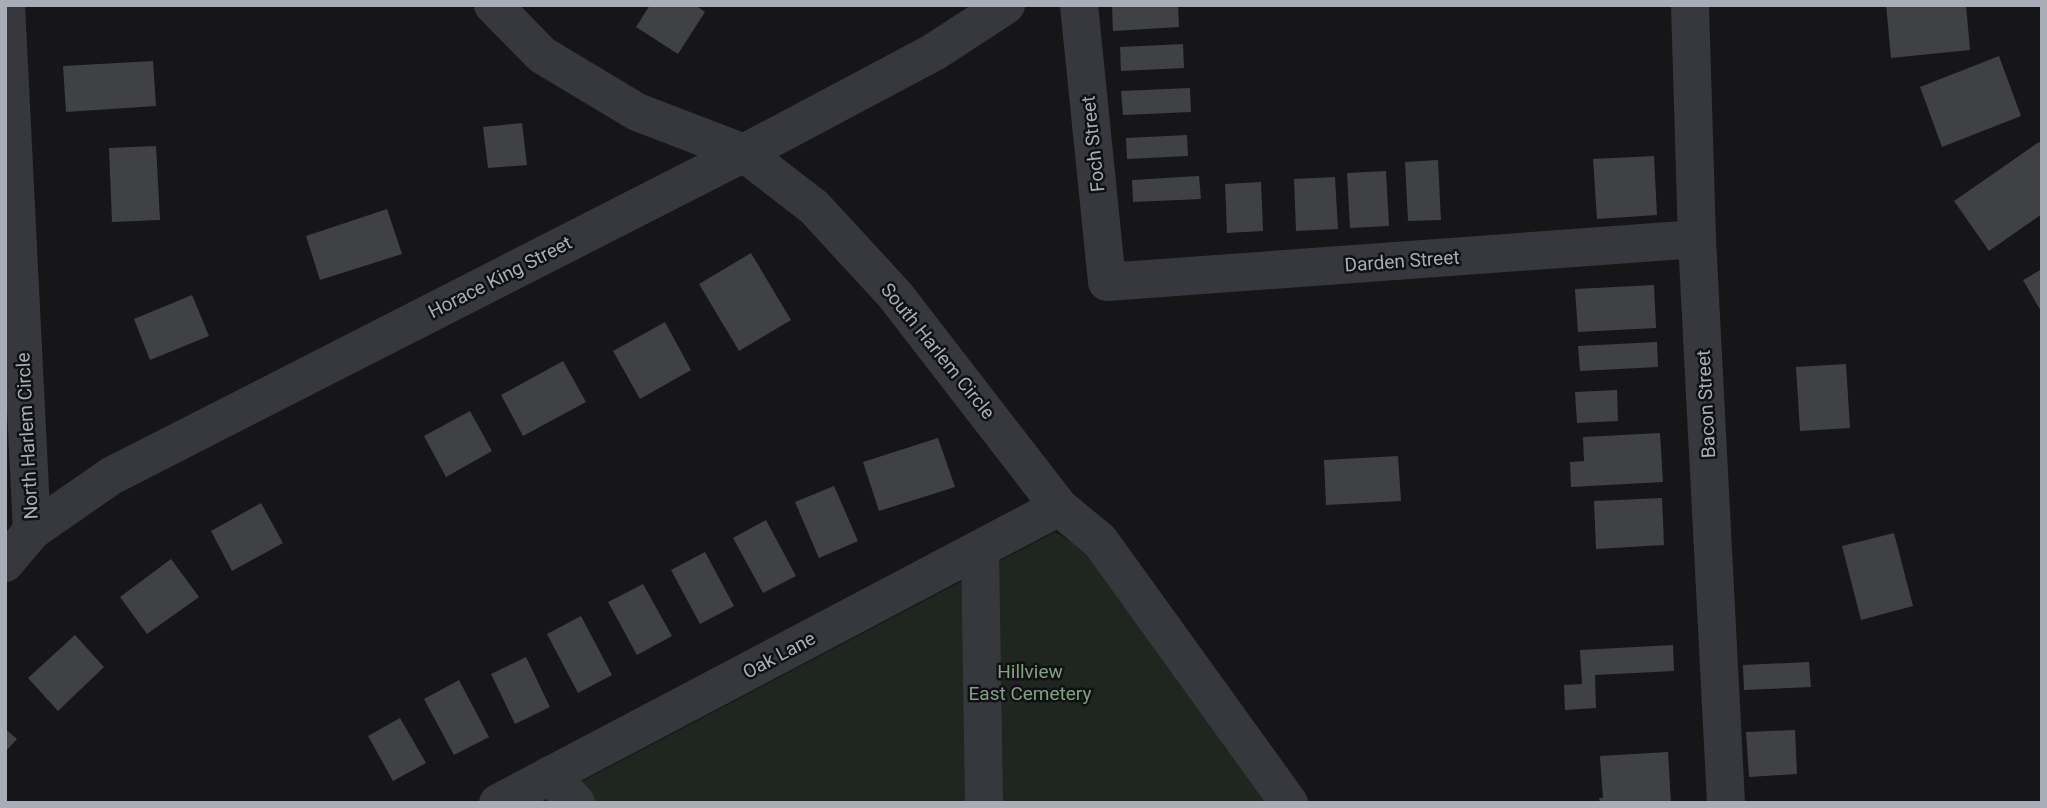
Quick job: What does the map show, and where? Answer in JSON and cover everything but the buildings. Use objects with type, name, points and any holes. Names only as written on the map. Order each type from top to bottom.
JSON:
[{"type":"street","name":"North Harlem Circle","points":[[6,5],[23,508]]},
{"type":"street","name":"South Harlem Circle","points":[[492,5],[542,55],[637,111],[744,153],[814,206],[895,295],[1059,507],[1100,541],[1289,803]]},
{"type":"street","name":"Horace King Street","points":[[5,563],[23,508],[111,476],[744,153],[934,52],[1006,5]]},
{"type":"street","name":"Foch Street","points":[[1079,5],[1107,282]]},
{"type":"street","name":"Bacon Street","points":[[1690,5],[1697,239],[1726,803]]},
{"type":"street","name":"Darden Street","points":[[1107,282],[1697,239]]},
{"type":"street","name":"Oak Lane","points":[[498,803],[1059,507]]},
{"type":"street","points":[[980,550],[984,803]]},
{"type":"street","points":[[550,775],[576,803]]},
{"type":"green space","name":"Hillview East Cemetery","points":[[1055,532],[1085,550],[1268,803],[541,803]]}]
